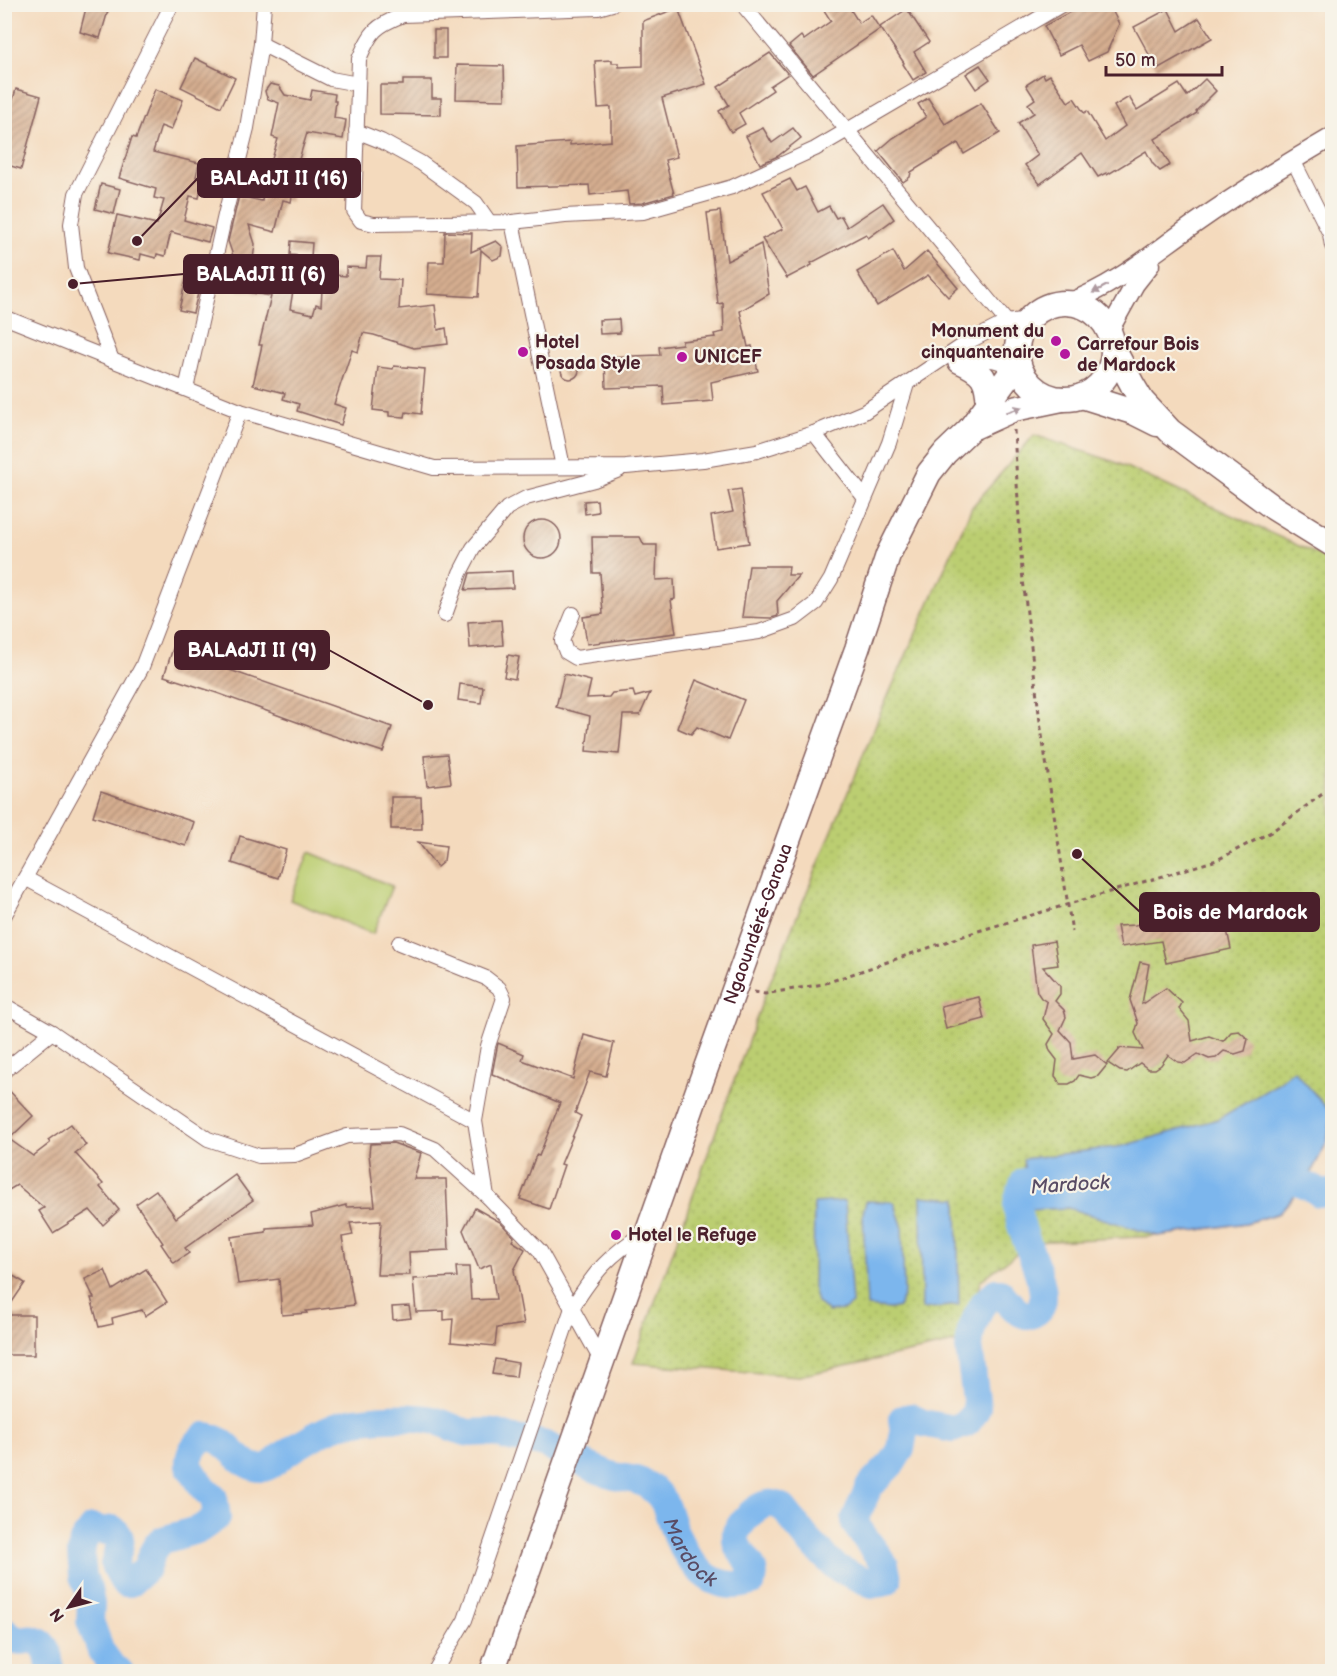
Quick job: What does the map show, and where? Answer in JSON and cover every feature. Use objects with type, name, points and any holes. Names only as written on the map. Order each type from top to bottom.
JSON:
[{"type":"highway","points":[[1170,431],[1142,400],[1099,317],[1085,307],[1068,303],[1046,306],[1018,321],[1021,331],[1015,363],[1033,387],[1046,395],[1072,398],[1133,412],[1170,431],[1274,508],[1332,544]]},
{"type":"highway","points":[[1072,398],[1099,385],[1110,368],[1111,340]]},
{"type":"highway","points":[[948,363],[977,369],[982,374],[988,390],[989,404]]},
{"type":"highway","name":"Ngaoundéré-Garoua","points":[[492,1671],[857,649],[888,555],[929,473],[945,453],[969,430],[1015,363]]},
{"type":"highway","name":"Ngaoundéré-Garoua","points":[[969,430],[1014,409],[1072,398]]},
{"type":"main road","points":[[1068,303],[1108,285],[1248,187],[1332,137]]},
{"type":"main road","points":[[1111,340],[1135,284],[1164,247]]},
{"type":"street","points":[[112,360],[76,268],[71,224],[76,194],[172,4]]},
{"type":"street","points":[[186,389],[247,128],[261,44],[264,4]]},
{"type":"street","points":[[612,4],[598,8],[403,15],[381,24],[368,38],[359,59],[354,211],[361,221],[374,224],[490,223],[643,212],[732,187],[781,166],[847,130],[1060,5]]},
{"type":"street","points":[[4,317],[240,411],[434,468],[626,467],[703,460],[757,451],[814,433],[864,412],[907,384],[948,363],[968,342],[1018,321],[847,130],[742,4]]},
{"type":"street","points":[[261,44],[331,79],[358,84]]},
{"type":"street","points":[[356,131],[381,141],[421,163],[476,202],[490,223]]},
{"type":"street","points":[[1293,160],[1330,234],[1332,246]]},
{"type":"street","points":[[512,222],[563,467]]},
{"type":"street","points":[[948,363],[991,358],[1015,363]]},
{"type":"street","points":[[573,614],[562,641],[566,652],[576,658],[759,632],[795,619],[816,603],[831,579],[864,497],[889,443],[907,384]]},
{"type":"street","points":[[4,916],[142,667],[240,411]]},
{"type":"street","points":[[814,433],[864,497]]},
{"type":"street","points":[[445,615],[460,573],[473,548],[507,508],[526,498],[594,480],[626,467]]},
{"type":"street","points":[[25,878],[476,1121]]},
{"type":"street","points":[[399,943],[486,978],[499,988],[504,998],[488,1047],[476,1121],[486,1196]]},
{"type":"street","points":[[4,1005],[52,1032],[208,1139],[260,1156],[296,1155],[348,1136],[399,1134],[435,1149],[486,1196],[540,1251],[602,1362]]},
{"type":"street","points":[[4,1071],[52,1032]]},
{"type":"street","points":[[435,1671],[465,1620],[572,1308],[600,1266],[626,1244],[648,1230]]},
{"type":"path","points":[[1014,409],[1022,571],[1040,722],[1072,932]]},
{"type":"path","points":[[735,987],[765,994],[822,984],[975,932],[1217,860],[1271,832],[1332,787]]},
{"type":"green space","points":[[1034,435],[1115,462],[1332,561],[1332,1121],[1327,1142],[1306,1182],[1279,1213],[1246,1223],[1158,1236],[1032,1242],[980,1281],[968,1340],[799,1376],[633,1363],[765,994],[880,714],[972,507]]},
{"type":"green space","points":[[309,852],[392,886],[373,934],[290,900]]},
{"type":"water","points":[[1294,1070],[1332,1114],[1327,1142],[1306,1182],[1279,1213],[1246,1223],[1158,1236],[1068,1208],[1031,1210],[1023,1159],[1123,1146],[1218,1119],[1274,1086]]},
{"type":"water","points":[[921,1196],[957,1199],[959,1305],[922,1309]]},
{"type":"water","points":[[845,1201],[852,1304],[844,1310],[828,1312],[817,1302],[813,1287],[814,1203]]},
{"type":"water","points":[[866,1201],[894,1202],[902,1225],[904,1293],[899,1307],[890,1309],[867,1307],[863,1213]]},
{"type":"building","points":[[87,4],[110,4],[100,38],[80,32]]},
{"type":"building","points":[[820,4],[847,4],[859,23],[871,15],[880,29],[813,75],[789,46],[801,36],[804,40],[831,21]]},
{"type":"building","points":[[1085,4],[1109,4],[1119,24],[1107,52],[1088,61],[1079,45],[1059,55],[1044,26]]},
{"type":"building","points":[[678,8],[706,84],[662,98],[677,157],[665,160],[674,194],[642,203],[629,204],[627,191],[590,195],[589,185],[518,187],[517,146],[570,142],[570,145],[611,141],[611,107],[598,108],[595,61],[612,60],[612,63],[619,63],[619,67],[643,66],[643,21]]},
{"type":"building","points":[[907,9],[929,42],[914,52],[926,72],[913,80],[880,27]]},
{"type":"building","points":[[1168,9],[1179,31],[1199,18],[1212,38],[1157,69],[1134,27]]},
{"type":"building","points":[[434,30],[446,30],[446,58],[434,58]]},
{"type":"building","points":[[770,53],[788,74],[770,86],[773,90],[739,113],[745,124],[731,132],[719,111],[729,105],[718,87]]},
{"type":"building","points":[[195,58],[235,78],[221,107],[181,87]]},
{"type":"building","points":[[457,65],[504,66],[505,100],[456,99]]},
{"type":"building","points":[[980,65],[990,79],[976,89],[966,74]]},
{"type":"building","points":[[1043,74],[1045,78],[1050,75],[1068,102],[1074,98],[1084,113],[1087,111],[1105,141],[1125,126],[1114,106],[1129,97],[1137,110],[1179,84],[1187,96],[1205,79],[1216,91],[1196,111],[1197,113],[1155,139],[1170,165],[1160,171],[1146,151],[1107,175],[1106,173],[1098,177],[1082,153],[1040,184],[1025,165],[1038,155],[1018,123],[1034,113],[1028,104],[1035,99],[1026,85]]},
{"type":"building","points":[[403,80],[432,80],[432,98],[441,98],[441,115],[380,114],[380,85],[403,85]]},
{"type":"building","points":[[270,84],[279,86],[285,95],[310,100],[312,90],[335,94],[334,118],[346,120],[343,139],[307,133],[290,189],[293,190],[291,202],[283,200],[275,232],[249,225],[255,244],[253,259],[297,266],[290,309],[313,314],[316,304],[321,306],[323,274],[346,276],[346,267],[366,268],[367,257],[381,257],[379,279],[401,280],[399,309],[435,305],[438,330],[446,328],[448,344],[414,348],[363,333],[358,352],[352,350],[334,404],[346,408],[341,425],[297,411],[299,404],[283,399],[285,393],[253,385],[262,345],[259,345],[271,296],[240,291],[219,283],[222,269],[240,276],[228,241],[239,196],[262,201],[278,139],[272,137],[279,103],[268,99],[266,95],[265,91]]},
{"type":"building","points":[[16,89],[41,96],[21,169],[4,164],[4,132]]},
{"type":"building","points":[[155,89],[183,100],[171,130],[161,126],[153,152],[199,163],[196,177],[203,179],[199,198],[190,196],[184,220],[212,228],[208,242],[171,232],[165,256],[157,254],[156,258],[141,254],[140,260],[108,253],[117,215],[157,224],[164,200],[154,198],[156,189],[119,178],[132,137],[136,138]]},
{"type":"building","points":[[928,98],[945,124],[981,103],[1000,133],[964,154],[958,143],[911,172],[910,177],[903,182],[878,151],[893,138],[926,117],[918,104]]},
{"type":"building","points":[[763,128],[772,143],[793,128],[801,138],[778,156],[760,164],[746,136]]},
{"type":"building","points":[[790,179],[797,191],[805,187],[818,212],[829,206],[836,218],[841,216],[847,227],[883,203],[894,219],[868,238],[866,234],[787,278],[762,239],[783,229],[763,192]]},
{"type":"building","points":[[101,184],[120,189],[114,214],[95,209]]},
{"type":"building","points":[[720,211],[727,261],[761,244],[769,294],[740,311],[748,347],[752,346],[758,371],[711,382],[713,401],[664,405],[663,386],[606,388],[605,357],[660,355],[659,347],[682,344],[682,341],[715,337],[714,334],[724,332],[723,303],[718,304],[707,213]]},
{"type":"building","points":[[445,232],[472,233],[471,252],[496,241],[503,247],[502,256],[493,260],[481,250],[478,297],[427,294],[429,262],[444,262]]},
{"type":"building","points":[[291,241],[312,243],[311,257],[290,255]]},
{"type":"building","points":[[893,251],[904,271],[927,251],[958,288],[948,297],[928,275],[877,306],[857,272]]},
{"type":"building","points":[[189,265],[204,269],[193,313],[179,310]]},
{"type":"building","points":[[619,319],[620,333],[600,334],[599,320]]},
{"type":"building","points":[[566,361],[574,361],[579,366],[577,377],[566,379],[561,374],[561,366]]},
{"type":"building","points":[[394,366],[425,369],[421,414],[406,412],[405,417],[389,416],[389,412],[373,410],[378,367],[393,369]]},
{"type":"building","points":[[741,489],[749,543],[716,548],[711,516],[733,512],[728,491]]},
{"type":"building","points":[[597,500],[598,512],[585,514],[584,501]]},
{"type":"building","points":[[542,520],[555,526],[561,539],[555,552],[542,558],[529,552],[523,539],[529,526]]},
{"type":"building","points":[[592,537],[640,537],[644,545],[657,545],[656,580],[674,579],[675,599],[671,600],[676,633],[587,644],[583,617],[603,614],[600,573],[593,573]]},
{"type":"building","points":[[749,566],[789,566],[788,575],[799,575],[777,601],[778,616],[771,618],[742,617]]},
{"type":"building","points":[[512,571],[513,588],[465,590],[470,573]]},
{"type":"building","points":[[501,620],[503,645],[470,648],[468,622]]},
{"type":"building","points":[[174,645],[226,662],[224,668],[392,727],[383,752],[164,676]]},
{"type":"building","points":[[508,655],[519,657],[515,679],[504,677]]},
{"type":"building","points":[[564,674],[591,681],[587,698],[609,697],[612,693],[633,691],[635,697],[650,693],[640,715],[623,715],[619,754],[586,751],[590,716],[556,707]]},
{"type":"building","points":[[696,680],[744,700],[728,740],[697,727],[691,734],[677,728]]},
{"type":"building","points":[[460,684],[483,687],[481,703],[458,700]]},
{"type":"building","points":[[447,754],[451,783],[427,786],[424,756]]},
{"type":"building","points":[[101,791],[194,822],[186,846],[93,816]]},
{"type":"building","points":[[391,797],[421,797],[422,829],[391,829]]},
{"type":"building","points":[[240,836],[286,850],[278,878],[232,863]]},
{"type":"building","points":[[418,842],[446,846],[444,861],[437,867]]},
{"type":"building","points":[[1222,906],[1231,949],[1166,963],[1161,941],[1121,947],[1117,926],[1135,925]]},
{"type":"building","points":[[1054,941],[1058,965],[1043,967],[1060,986],[1060,994],[1055,1001],[1064,1010],[1066,1017],[1060,1030],[1071,1042],[1073,1059],[1095,1055],[1107,1065],[1098,1076],[1091,1078],[1079,1075],[1069,1084],[1061,1084],[1055,1076],[1057,1060],[1048,1044],[1054,1034],[1043,1019],[1047,1002],[1037,992],[1031,945]]},
{"type":"building","points":[[1140,962],[1149,964],[1142,1004],[1166,988],[1182,1003],[1179,1009],[1189,1021],[1192,1041],[1209,1036],[1223,1041],[1231,1032],[1239,1031],[1248,1039],[1245,1051],[1235,1054],[1224,1051],[1216,1058],[1209,1059],[1198,1054],[1185,1063],[1178,1062],[1168,1055],[1155,1069],[1148,1069],[1140,1063],[1127,1072],[1120,1071],[1108,1063],[1120,1049],[1118,1048],[1143,1050],[1135,1033],[1138,1023],[1130,1000]]},
{"type":"building","points":[[979,997],[984,1019],[946,1029],[941,1006]]},
{"type":"building","points":[[584,1035],[614,1043],[606,1076],[590,1072],[575,1113],[581,1116],[561,1164],[564,1165],[549,1209],[520,1199],[536,1155],[539,1156],[560,1103],[492,1074],[498,1043],[524,1054],[522,1060],[573,1079]]},
{"type":"building","points":[[4,1085],[33,1116],[9,1139],[33,1156],[50,1143],[48,1140],[71,1124],[86,1145],[75,1153],[103,1184],[100,1187],[119,1210],[103,1225],[90,1210],[53,1233],[39,1211],[44,1208],[17,1185],[4,1193]]},
{"type":"building","points":[[393,1143],[421,1153],[414,1179],[446,1179],[449,1250],[409,1252],[410,1275],[377,1275],[381,1221],[350,1223],[353,1235],[342,1237],[354,1305],[282,1315],[279,1279],[238,1284],[231,1237],[266,1232],[266,1228],[313,1225],[311,1214],[346,1205],[346,1207],[375,1206],[369,1154],[370,1144]]},
{"type":"building","points":[[235,1175],[253,1200],[185,1248],[189,1253],[174,1263],[136,1204],[156,1190],[176,1218]]},
{"type":"building","points":[[475,1208],[500,1222],[514,1237],[512,1241],[525,1249],[514,1270],[524,1324],[497,1328],[495,1346],[451,1342],[453,1319],[444,1320],[444,1311],[416,1312],[413,1279],[457,1277],[456,1267],[469,1267],[471,1300],[496,1299],[491,1264],[479,1269],[463,1230]]},
{"type":"building","points":[[146,1269],[167,1302],[145,1316],[142,1310],[112,1318],[113,1324],[99,1327],[91,1298],[94,1298],[85,1279],[105,1270],[113,1290]]},
{"type":"building","points":[[10,1274],[25,1283],[4,1314],[4,1282]]},
{"type":"building","points":[[409,1306],[411,1318],[393,1320],[392,1307]]},
{"type":"building","points":[[4,1315],[34,1315],[34,1355],[4,1355]]},
{"type":"building","points":[[495,1359],[518,1363],[516,1377],[492,1374]]},
{"type":"waterway","name":"Mardock","points":[[1272,1165],[1297,1182],[1319,1193],[1332,1193]]},
{"type":"waterway","name":"Mardock","points":[[120,1672],[113,1668],[101,1651],[90,1621],[91,1604],[83,1576],[81,1554],[83,1541],[93,1528],[106,1531],[113,1529],[120,1537],[120,1546],[114,1565],[124,1583],[130,1583],[146,1569],[156,1546],[163,1540],[200,1529],[217,1517],[214,1498],[204,1489],[189,1466],[193,1449],[205,1436],[221,1442],[247,1464],[263,1468],[327,1430],[343,1424],[368,1420],[422,1418],[466,1432],[490,1432],[537,1442],[608,1474],[642,1482],[654,1490],[665,1505],[686,1554],[703,1573],[713,1580],[737,1585],[752,1582],[754,1572],[737,1545],[736,1532],[756,1509],[770,1504],[784,1509],[808,1540],[837,1568],[872,1584],[883,1583],[888,1580],[885,1565],[855,1524],[869,1487],[893,1462],[901,1449],[904,1432],[902,1419],[910,1417],[923,1423],[953,1429],[967,1423],[973,1415],[977,1408],[969,1347],[971,1331],[981,1306],[996,1292],[1000,1292],[1014,1308],[1023,1314],[1034,1313],[1040,1309],[1042,1304],[1041,1283],[1018,1215],[1017,1201],[1024,1182],[1065,1181]]},
{"type":"waterway","name":"Mardock","points":[[4,1630],[15,1640],[39,1642],[49,1657],[50,1672]]},
{"type":"place","name":"BALAdJI II (16)","points":[[137,241]]},
{"type":"place","name":"BALAdJI II (6)","points":[[73,284]]},
{"type":"place","name":"Monument du cinquantenaire","points":[[1056,341]]},
{"type":"place","name":"Hotel Posada Style","points":[[523,352]]},
{"type":"place","name":"Carrefour Bois de Mardock","points":[[1065,354]]},
{"type":"place","name":"UNICEF","points":[[682,357]]},
{"type":"place","name":"BALAdJI II (9)","points":[[428,705]]},
{"type":"place","name":"Bois de Mardock","points":[[1077,854]]},
{"type":"place","name":"Hotel le Refuge","points":[[616,1235]]}]
